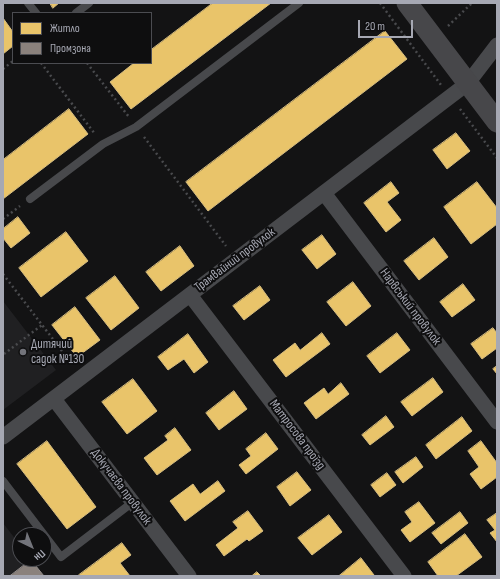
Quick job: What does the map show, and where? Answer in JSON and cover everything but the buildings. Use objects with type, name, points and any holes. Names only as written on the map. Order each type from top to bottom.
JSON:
[{"type":"street","points":[[407,3],[497,122]]},
{"type":"street","name":"Трамвайний провулок","points":[[3,437],[468,83],[497,45]]},
{"type":"street","name":"Нарвський провулок","points":[[324,193],[497,422]]},
{"type":"street","name":"Матросова проїзд","points":[[190,295],[404,576]]},
{"type":"street","name":"Докучаєва провулок","points":[[54,399],[189,576]]},
{"type":"lane","points":[[28,3],[35,12]]},
{"type":"lane","points":[[77,12],[89,3]]},
{"type":"lane","points":[[30,199],[102,144],[136,127],[299,3]]},
{"type":"lane","points":[[3,481],[61,557],[133,502]]},
{"type":"path","points":[[380,3],[497,158]]},
{"type":"path","points":[[3,68],[12,62]]},
{"type":"path","points":[[42,64],[102,144]]},
{"type":"path","points":[[88,64],[236,259]]},
{"type":"path","points":[[3,219],[30,199]]},
{"type":"path","points":[[3,274],[82,377]]},
{"type":"path","points":[[4,354],[42,325]]},
{"type":"shaded area","name":"Дитячий садок №130","points":[[3,301],[56,370],[3,410]]},
{"type":"shaded area","points":[[3,523],[12,535],[12,567],[37,567],[44,576],[3,576]]},
{"type":"place","name":"Дитячий садок №130","points":[[23,352]]}]
